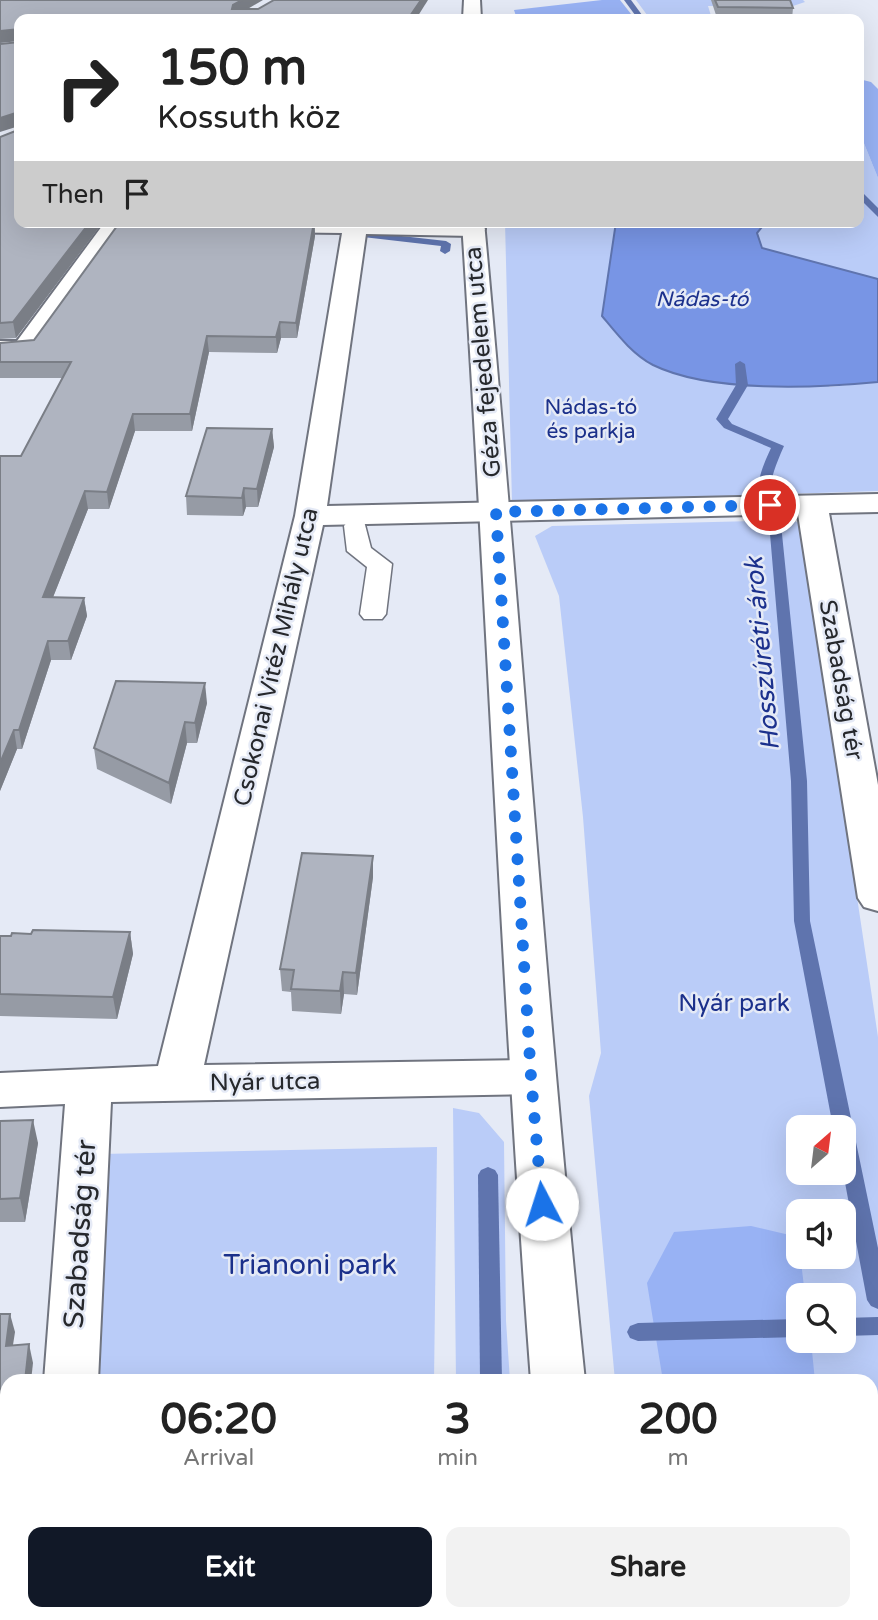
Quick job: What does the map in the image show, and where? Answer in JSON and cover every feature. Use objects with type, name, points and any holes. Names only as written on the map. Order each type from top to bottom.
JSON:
[{"type":"street","points":[[12,349],[113,228]]},
{"type":"street","name":"Csokonai Vitéz Mihály utca","points":[[177,1082],[310,516],[355,228]]},
{"type":"street","name":"Géza fejedelem utca","points":[[473,228],[496,512],[531,1077],[557,1374]]},
{"type":"street","points":[[310,516],[878,503]]},
{"type":"street","name":"Szabadság tér","points":[[805,504],[878,898]]},
{"type":"street","name":"Nyár utca","points":[[0,1090],[177,1082],[531,1077]]},
{"type":"street","name":"Szabadság tér","points":[[71,1374],[89,1086]]},
{"type":"lane","points":[[356,526],[359,551],[380,564],[373,614]]},
{"type":"green space","points":[[636,0],[805,2],[790,7],[708,6],[710,14],[646,14]]},
{"type":"green space","points":[[864,143],[878,178],[878,279],[762,248],[757,233],[761,228],[864,228]]},
{"type":"green space","name":"Nádas-tó és parkja","points":[[505,228],[618,228],[830,387],[878,382],[878,491],[512,503]]},
{"type":"green space","name":"Nyár park","points":[[792,520],[801,524],[878,1037],[878,1374],[614,1374],[589,1096],[601,1053],[583,817],[559,596],[535,536],[552,526]]},
{"type":"green space","points":[[453,1108],[479,1113],[504,1142],[506,1321],[510,1374],[456,1374]]},
{"type":"green space","name":"Trianoni park","points":[[437,1147],[434,1374],[94,1374],[101,1154]]},
{"type":"shaded area","points":[[620,0],[631,14],[515,14],[514,10]]},
{"type":"shaded area","points":[[864,80],[871,82],[878,89],[878,178],[864,143]]},
{"type":"shaded area","points":[[751,1226],[786,1234],[786,1269],[802,1269],[804,1283],[786,1283],[786,1353],[812,1353],[814,1374],[662,1374],[647,1283],[674,1232]]},
{"type":"water","name":"Nádas-tó","points":[[615,228],[761,228],[757,233],[762,248],[878,279],[878,382],[825,386],[764,386],[703,380],[676,374],[653,365],[638,355],[602,316]]},
{"type":"building","points":[[0,0],[242,0],[233,5],[232,9],[258,9],[274,0],[421,0],[411,14],[14,14],[14,30],[0,31]]},
{"type":"building","points":[[715,0],[790,0],[793,8],[718,7]]},
{"type":"building","points":[[14,43],[14,114],[0,118],[0,44]]},
{"type":"building","points":[[14,132],[14,228],[85,228],[13,322],[0,323],[0,137]]},
{"type":"building","points":[[116,228],[313,228],[296,323],[280,322],[276,337],[207,336],[190,414],[133,414],[107,492],[85,491],[43,597],[84,598],[68,641],[48,641],[19,730],[14,730],[0,763],[0,456],[21,456],[71,362],[0,362],[0,343],[34,340]]},
{"type":"building","points":[[207,428],[272,429],[257,489],[244,488],[242,498],[186,496]]},
{"type":"building","points":[[116,681],[205,683],[195,723],[185,722],[169,783],[94,748]]},
{"type":"building","points":[[302,853],[373,856],[356,973],[343,972],[340,991],[291,989],[294,970],[280,969]]},
{"type":"building","points":[[33,930],[130,932],[113,997],[0,994],[0,936],[11,936],[12,933],[31,934]]},
{"type":"building","points":[[33,1120],[20,1198],[0,1199],[0,1121]]},
{"type":"building","points":[[0,1314],[10,1314],[6,1346],[29,1344],[26,1374],[0,1374]]},
{"type":"waterway","name":"Hosszúréti-árok","points":[[627,0],[638,14]]},
{"type":"waterway","points":[[864,198],[878,214]]},
{"type":"waterway","points":[[366,235],[446,244],[445,251]]},
{"type":"waterway","name":"Hosszúréti-árok","points":[[740,364],[742,385],[722,419],[728,426],[778,446],[764,477],[764,495],[776,534],[799,781],[802,921],[841,1115]]},
{"type":"waterway","points":[[488,1175],[491,1374]]},
{"type":"waterway","name":"Hosszúréti-árok","points":[[855,1185],[878,1300]]},
{"type":"waterway","points":[[856,1327],[878,1326]]},
{"type":"waterway","points":[[638,1332],[786,1328]]},
{"type":"route","points":[[542,1204],[531,1077],[496,512],[770,505]]}]
